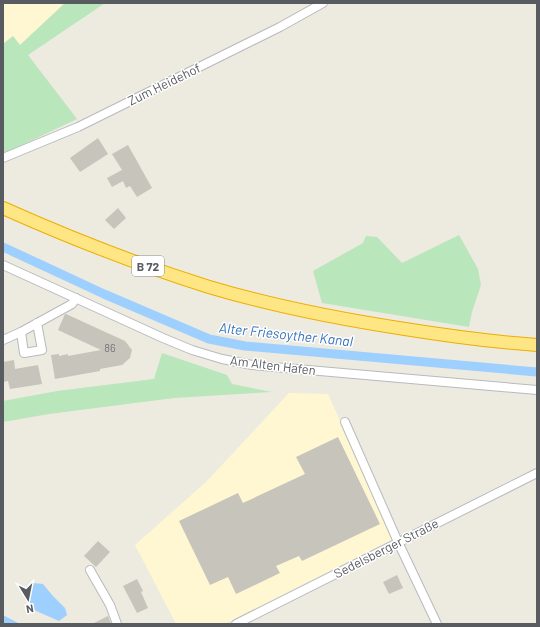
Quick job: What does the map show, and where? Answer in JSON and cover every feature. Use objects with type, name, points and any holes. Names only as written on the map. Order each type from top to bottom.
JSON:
[{"type":"highway","name":"B 72","points":[[3,208],[50,229],[126,259],[210,287],[291,308],[350,321],[477,340],[537,345]]},
{"type":"street","name":"Zum Heidehof","points":[[3,158],[78,127],[280,27],[323,3]]},
{"type":"street","name":"Am Alten Hafen","points":[[3,265],[192,350],[222,359],[252,365],[537,390]]},
{"type":"street","points":[[3,340],[37,324],[72,304],[76,298]]},
{"type":"street","points":[[20,332],[24,353],[42,350],[37,324]]},
{"type":"street","points":[[345,422],[398,542],[437,624]]},
{"type":"street","name":"Sedelsberger Straße","points":[[236,624],[537,473]]},
{"type":"street","points":[[90,570],[110,605],[117,624]]},
{"type":"shaded area","points":[[3,3],[65,3],[20,45],[13,36],[3,44]]},
{"type":"shaded area","points":[[289,393],[328,394],[393,539],[225,624],[176,624],[135,545],[206,482]]},
{"type":"green space","points":[[65,3],[105,3],[28,55],[77,119],[3,154],[3,44],[13,36],[20,45]]},
{"type":"green space","points":[[459,235],[478,269],[481,285],[472,312],[469,327],[322,303],[313,271],[363,243],[366,236],[377,237],[402,263]]},
{"type":"green space","points":[[162,353],[227,375],[232,384],[272,392],[174,398],[49,414],[3,422],[3,401],[57,391],[154,379]]},
{"type":"water","points":[[33,583],[43,584],[65,608],[67,615],[59,621],[34,610],[24,598],[27,589]]},
{"type":"water","points":[[3,615],[20,624],[3,624]]},
{"type":"building","points":[[98,138],[108,154],[80,172],[70,158]]},
{"type":"building","points":[[128,145],[152,188],[137,197],[130,186],[126,188],[123,181],[112,187],[107,178],[122,170],[112,154]]},
{"type":"building","points":[[118,208],[126,218],[114,229],[105,220]]},
{"type":"building","points":[[65,314],[125,341],[132,350],[130,358],[122,365],[100,369],[100,371],[55,379],[51,355],[59,354],[59,356],[68,354],[68,356],[101,350],[58,330]]},
{"type":"building","points":[[14,360],[15,369],[38,365],[42,384],[10,389],[8,381],[3,382],[3,362]]},
{"type":"building","points":[[338,437],[380,524],[302,561],[299,556],[276,566],[280,573],[236,594],[228,577],[210,585],[179,521],[238,493],[243,503],[305,474],[296,457]]},
{"type":"building","points":[[98,541],[110,552],[96,567],[84,556]]},
{"type":"building","points":[[397,575],[403,588],[389,594],[383,582]]},
{"type":"building","points":[[137,579],[143,591],[141,592],[148,608],[137,613],[123,586]]},
{"type":"building","points":[[108,616],[111,624],[92,624]]},
{"type":"waterway","name":"Alter Friesoyther Kanal","points":[[3,247],[104,294],[209,339],[245,346],[537,372]]}]
